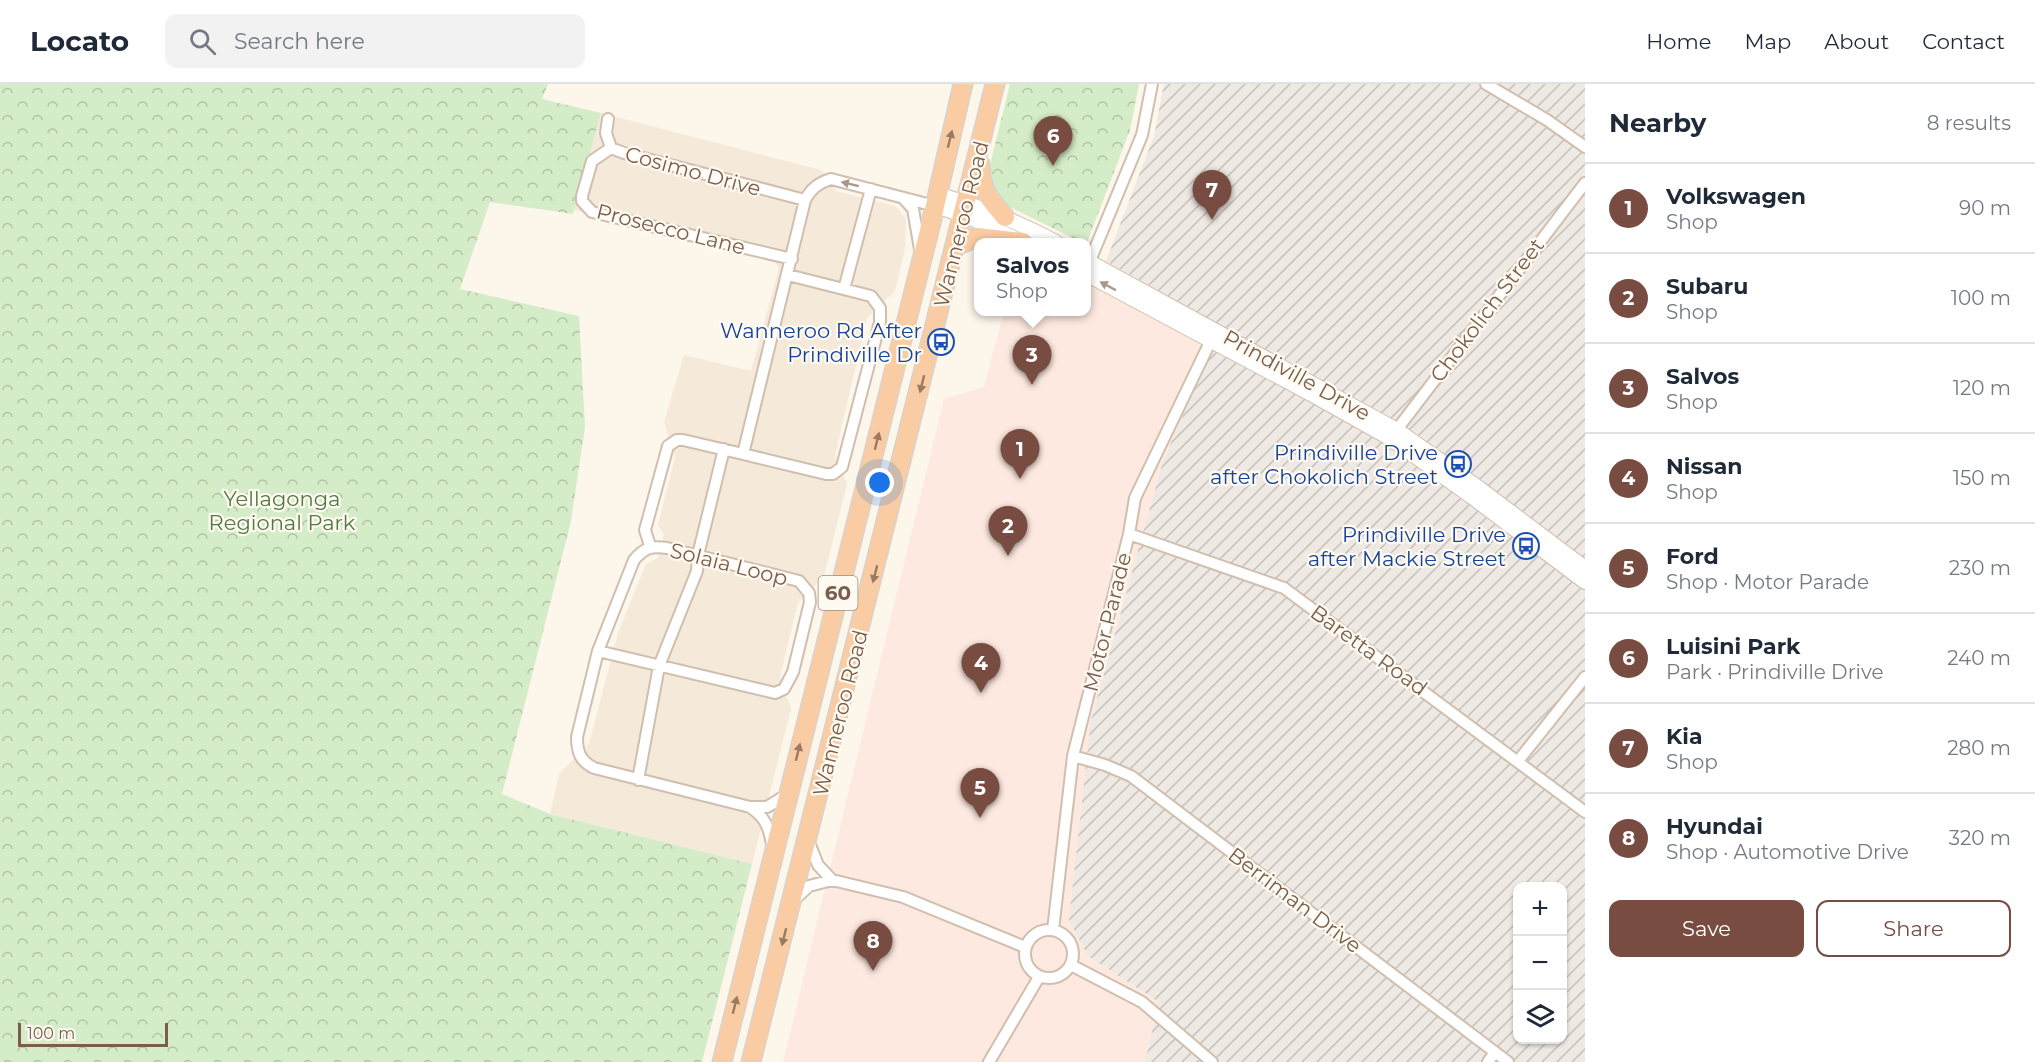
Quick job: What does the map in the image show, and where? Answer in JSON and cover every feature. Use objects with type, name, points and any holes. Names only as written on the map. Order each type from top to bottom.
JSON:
[{"type":"highway","name":"Wanneroo Road","points":[[722,1062],[773,849],[921,265],[963,84]]},
{"type":"highway","name":"Wanneroo Road","points":[[752,1062],[995,84]]},
{"type":"highway","points":[[979,150],[982,186],[991,202],[1005,217]]},
{"type":"highway","points":[[956,246],[974,238]]},
{"type":"street","points":[[1091,257],[1142,135],[1152,84]]},
{"type":"street","points":[[1486,84],[1547,120],[1585,147]]},
{"type":"street","name":"Cosimo Drive","points":[[608,119],[606,132],[611,147],[624,153],[805,200]]},
{"type":"street","name":"Prosecco Lane","points":[[611,147],[592,161],[582,201],[592,212],[792,259]]},
{"type":"street","points":[[743,454],[805,200],[815,186],[831,180],[903,197],[936,200],[965,209],[1005,217],[1046,238]]},
{"type":"street","name":"Chokolich Street","points":[[1394,434],[1585,183]]},
{"type":"street","points":[[844,289],[871,189]]},
{"type":"street","points":[[903,197],[913,209],[919,238],[921,265]]},
{"type":"street","points":[[965,209],[1016,238]]},
{"type":"street","name":"Prindiville Drive","points":[[1091,269],[1394,434],[1479,488],[1585,568]]},
{"type":"street","points":[[650,546],[645,531],[668,446],[677,440],[826,474],[833,474],[842,467],[881,314],[877,302],[871,297],[788,275]]},
{"type":"street","name":"Motor Parade","points":[[1053,930],[1073,756],[1129,534],[1135,498],[1214,336]]},
{"type":"street","name":"Prindiville Drive","points":[[1394,434],[1472,497],[1585,582]]},
{"type":"street","points":[[638,780],[659,666],[697,571],[698,555],[724,449]]},
{"type":"street","name":"Baretta Road","points":[[1129,534],[1284,588],[1585,812]]},
{"type":"street","name":"Solaia Loop","points":[[598,651],[775,693],[784,688],[793,672],[810,602],[809,593],[799,580],[668,548],[650,546],[634,560],[598,651],[577,737],[578,752],[585,764],[638,780],[750,807],[767,807],[788,794]]},
{"type":"street","points":[[1518,761],[1585,677]]},
{"type":"street","name":"Berriman Drive","points":[[1073,756],[1105,765],[1131,776],[1509,1062]]},
{"type":"street","points":[[750,807],[768,824],[773,849]]},
{"type":"street","points":[[808,840],[818,865],[832,880]]},
{"type":"street","points":[[793,901],[808,886],[832,880],[903,897],[1025,947]]},
{"type":"street","points":[[1053,930],[1068,939],[1074,956],[1066,973],[1058,978],[1048,979],[1031,972],[1024,956],[1025,947],[1036,933],[1053,930]]},
{"type":"street","points":[[1071,965],[1142,1002],[1212,1062]]},
{"type":"street","points":[[989,1062],[1039,977]]},
{"type":"street","points":[[1488,1062],[1495,1052]]},
{"type":"shaded area","points":[[1164,84],[1585,84],[1585,1062],[1145,1062],[1159,1002],[1088,956],[1069,920],[1091,720],[1163,461],[1222,326],[1106,261],[1154,136]]},
{"type":"shaded area","points":[[601,113],[821,170],[836,191],[895,206],[906,219],[905,248],[895,291],[867,318],[835,455],[847,484],[824,576],[798,603],[780,676],[791,709],[752,864],[550,814],[559,774],[589,744],[618,633],[646,564],[658,558],[664,535],[658,525],[675,458],[664,422],[684,355],[751,371],[779,268],[774,260],[574,210]]},
{"type":"shaded area","points":[[1091,256],[1106,261],[1222,326],[1163,461],[1091,720],[1088,956],[1159,1002],[1145,1062],[783,1062],[944,399],[984,387],[1003,316],[1091,316]]},
{"type":"green space","name":"Yellagonga Regional Park","points":[[0,84],[548,84],[542,99],[601,113],[573,214],[490,202],[460,289],[579,316],[585,427],[571,521],[502,794],[550,814],[752,864],[702,1062],[0,1062]]},
{"type":"green space","points":[[1010,84],[1139,84],[1130,130],[1089,238],[1073,238],[1008,206],[981,201]]},
{"type":"place","name":"Luisini Park","points":[[1053,166]]},
{"type":"place","name":"Kia","points":[[1212,220]]},
{"type":"place","name":"Wanneroo Rd After Prindiville Dr","points":[[941,342]]},
{"type":"place","name":"Salvos","points":[[1032,385]]},
{"type":"place","name":"Prindiville Drive after Chokolich Street","points":[[1458,464]]},
{"type":"place","name":"Volkswagen","points":[[1020,479]]},
{"type":"place","name":"Prindiville Drive after Mackie Street","points":[[1526,546]]},
{"type":"place","name":"Subaru","points":[[1008,556]]},
{"type":"place","name":"Nissan","points":[[981,693]]},
{"type":"place","name":"Ford","points":[[980,818]]},
{"type":"place","name":"Hyundai","points":[[873,971]]}]
